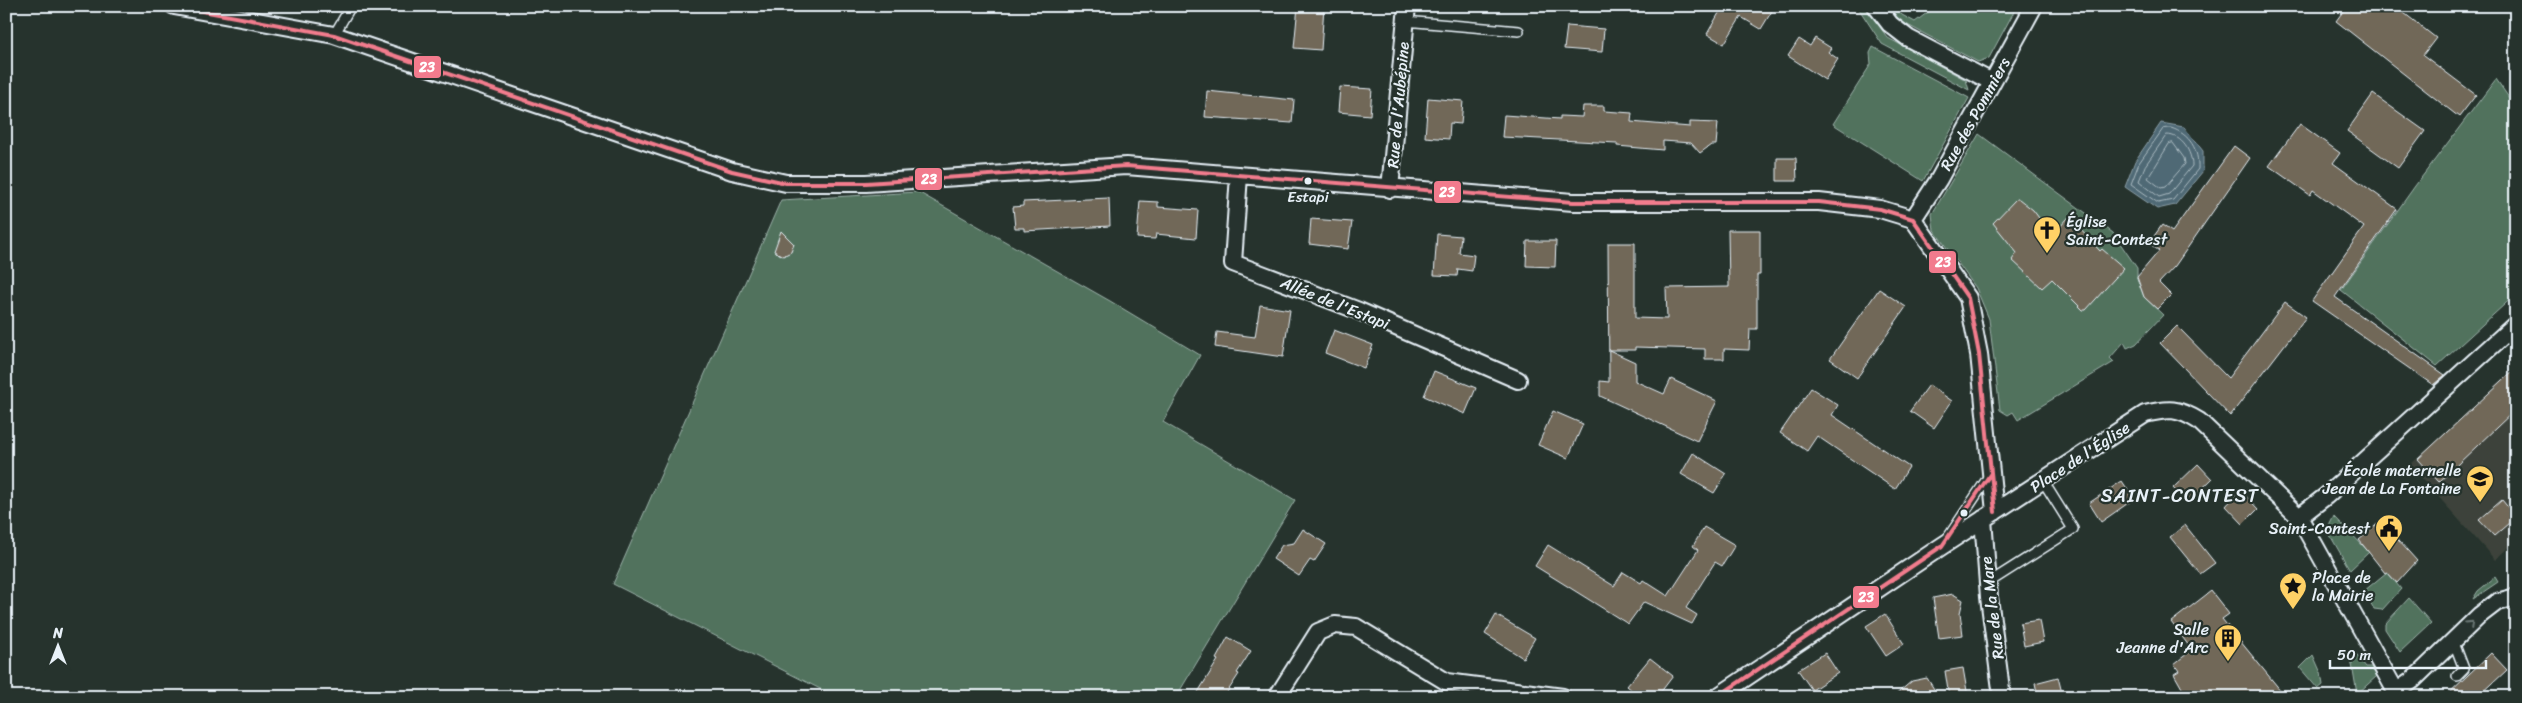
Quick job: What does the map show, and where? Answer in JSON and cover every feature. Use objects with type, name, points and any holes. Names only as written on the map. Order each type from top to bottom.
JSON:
[{"type":"street","points":[[174,6],[334,35],[732,172],[786,183],[866,183],[1126,166],[1390,189],[1574,202],[1819,202],[1880,209],[1913,219]]},
{"type":"street","points":[[1876,6],[1890,24],[1908,38],[1992,82]]},
{"type":"street","name":"Rue des Pommiers","points":[[1913,219],[1940,179],[2034,6]]},
{"type":"street","name":"Rue de l'Aubépine","points":[[1390,189],[1406,14]]},
{"type":"street","name":"Allée de l'Estapi","points":[[1239,175],[1232,263],[1359,311],[1518,380]]},
{"type":"street","name":"Rue de la Mare","points":[[1913,219],[1968,298],[1979,354],[1991,473],[1988,583],[2002,697]]},
{"type":"street","points":[[2516,324],[2326,496],[2299,518],[2397,694],[2480,615],[2497,602],[2516,597]]},
{"type":"street","name":"Place de l'Église","points":[[1717,697],[1942,546],[2145,414],[2168,409],[2188,414],[2199,421],[2299,518]]},
{"type":"street","points":[[1277,697],[1318,632],[1335,625],[1356,627],[1447,682],[1563,697]]},
{"type":"lane","points":[[334,35],[351,6]]},
{"type":"lane","name":"Rue de l'Aubépine","points":[[1406,14],[1519,30]]},
{"type":"lane","points":[[1942,546],[1991,473]]},
{"type":"lane","points":[[1988,583],[2073,529],[2042,481]]},
{"type":"lane","points":[[2453,640],[2464,669],[2457,676]]},
{"type":"shaded area","name":"École maternelle Jean de La Fontaine","points":[[2516,371],[2516,540],[2495,560],[2410,465],[2511,372],[2512,374]]},
{"type":"green space","points":[[1857,6],[1864,6],[1888,38],[1966,80],[1969,90],[1882,44]]},
{"type":"green space","points":[[1889,6],[1895,6],[1902,15],[1915,22],[1936,6],[2017,6],[1989,58],[1978,62],[1900,21]]},
{"type":"green space","points":[[1873,47],[1969,98],[1923,181],[1833,124],[1871,64],[1870,53]]},
{"type":"green space","points":[[2496,79],[2516,108],[2516,294],[2437,366],[2341,290],[2415,186]]},
{"type":"green space","points":[[1979,134],[2113,233],[2137,268],[2137,278],[2144,297],[2163,315],[2136,344],[2127,348],[2124,342],[2110,358],[2114,362],[2018,420],[2013,412],[2008,415],[2000,410],[1989,319],[1976,288],[1934,230],[1932,214]]},
{"type":"green space","points":[[918,192],[1110,301],[1200,355],[1163,422],[1295,500],[1176,697],[836,697],[613,584],[781,200]]},
{"type":"green space","points":[[2334,516],[2369,552],[2350,570],[2327,530]]},
{"type":"green space","points":[[2387,572],[2401,589],[2382,610],[2374,609],[2364,591]]},
{"type":"green space","points":[[2495,577],[2498,582],[2473,599],[2478,591]]},
{"type":"green space","points":[[2409,598],[2431,623],[2400,652],[2385,629],[2385,624]]},
{"type":"green space","points":[[2353,651],[2366,667],[2371,667],[2377,676],[2357,694],[2350,652]]},
{"type":"green space","points":[[2313,655],[2321,673],[2323,685],[2318,689],[2300,668]]},
{"type":"water","points":[[2161,123],[2184,127],[2203,151],[2203,171],[2175,205],[2157,209],[2125,187],[2135,161]]},
{"type":"building","points":[[1298,6],[1324,6],[1321,50],[1294,48]]},
{"type":"building","points":[[1723,6],[1775,6],[1761,29],[1741,17],[1724,44],[1707,34]]},
{"type":"building","points":[[2347,6],[2395,6],[2436,38],[2423,55],[2476,95],[2459,117],[2336,21]]},
{"type":"building","points":[[1567,26],[1604,29],[1602,52],[1564,49]]},
{"type":"building","points":[[1815,38],[1831,48],[1828,52],[1838,59],[1825,80],[1788,56],[1799,39],[1810,46]]},
{"type":"building","points":[[1340,87],[1372,89],[1370,115],[1338,112]]},
{"type":"building","points":[[1207,91],[1294,100],[1292,123],[1205,117]]},
{"type":"building","points":[[2373,94],[2425,131],[2398,168],[2347,131]]},
{"type":"building","points":[[1428,98],[1463,101],[1461,124],[1450,123],[1449,139],[1425,137]]},
{"type":"building","points":[[1583,106],[1604,106],[1604,111],[1632,113],[1631,122],[1690,127],[1690,122],[1718,123],[1716,145],[1711,145],[1700,153],[1691,143],[1663,141],[1663,150],[1617,146],[1617,143],[1502,137],[1504,115],[1560,119],[1560,116],[1582,117]]},
{"type":"building","points":[[2300,124],[2340,153],[2333,163],[2397,209],[2335,297],[2445,375],[2433,385],[2312,301],[2364,227],[2313,190],[2310,195],[2269,166]]},
{"type":"building","points":[[2234,146],[2250,158],[2175,266],[2159,283],[2171,295],[2157,309],[2144,297],[2137,277],[2159,251],[2149,243],[2162,225],[2172,232]]},
{"type":"building","points":[[1777,158],[1796,158],[1797,181],[1777,181]]},
{"type":"building","points":[[1109,198],[1110,226],[1024,231],[1024,228],[1015,228],[1013,207],[1023,206],[1023,202]]},
{"type":"building","name":"Église Saint-Contest","points":[[2016,199],[2019,199],[2033,210],[2045,226],[2048,224],[2056,231],[2069,217],[2100,251],[2102,249],[2124,268],[2086,310],[2083,310],[2052,279],[2042,288],[2012,260],[2017,253],[1993,223]]},
{"type":"building","points":[[1140,201],[1158,202],[1158,207],[1198,210],[1196,238],[1156,234],[1155,239],[1137,238]]},
{"type":"building","points":[[1311,219],[1352,222],[1348,249],[1309,244]]},
{"type":"building","points":[[1728,230],[1760,230],[1760,275],[1757,275],[1757,329],[1750,329],[1749,350],[1724,349],[1724,359],[1705,359],[1705,349],[1635,347],[1635,350],[1609,350],[1635,362],[1635,381],[1664,394],[1671,379],[1717,401],[1697,441],[1600,396],[1600,381],[1609,382],[1608,243],[1635,243],[1635,318],[1667,319],[1666,288],[1729,287]]},
{"type":"building","points":[[781,231],[794,244],[791,252],[783,256],[774,251]]},
{"type":"building","points":[[1437,234],[1461,236],[1459,253],[1474,255],[1472,271],[1458,269],[1457,276],[1434,275]]},
{"type":"building","points":[[1527,241],[1556,241],[1555,267],[1526,266]]},
{"type":"building","points":[[1879,289],[1906,307],[1857,378],[1830,359]]},
{"type":"building","points":[[2285,302],[2306,317],[2230,416],[2160,343],[2177,326],[2228,378]]},
{"type":"building","points":[[1260,305],[1290,310],[1283,357],[1215,347],[1217,332],[1255,337]]},
{"type":"building","points":[[1334,330],[1373,345],[1364,368],[1325,353]]},
{"type":"building","points":[[2516,368],[2516,409],[2439,482],[2418,459]]},
{"type":"building","points":[[1434,371],[1476,388],[1465,414],[1424,396]]},
{"type":"building","points":[[1929,385],[1952,401],[1934,428],[1910,411]]},
{"type":"building","points":[[1811,388],[1838,405],[1832,415],[1909,467],[1895,489],[1817,436],[1807,451],[1780,433]]},
{"type":"building","points":[[1553,411],[1583,424],[1568,458],[1538,445]]},
{"type":"building","points":[[1693,453],[1726,474],[1714,493],[1681,474]]},
{"type":"building","points":[[2198,464],[2212,479],[2187,503],[2173,488]]},
{"type":"building","points":[[2122,481],[2134,499],[2101,522],[2089,503]]},
{"type":"building","points":[[2240,490],[2258,509],[2243,524],[2226,506]]},
{"type":"building","points":[[2502,500],[2516,517],[2494,536],[2479,520]]},
{"type":"building","name":"Saint-Contest","points":[[2381,521],[2417,561],[2397,583],[2387,572],[2385,573],[2359,540]]},
{"type":"building","points":[[2185,525],[2215,563],[2200,574],[2170,537]]},
{"type":"building","points":[[1704,527],[1735,545],[1722,566],[1715,562],[1686,608],[1697,615],[1692,624],[1644,602],[1628,624],[1535,566],[1548,545],[1614,586],[1623,572],[1641,583],[1643,580],[1668,596],[1698,550],[1693,546]]},
{"type":"building","points":[[1303,529],[1326,544],[1314,562],[1310,560],[1299,576],[1273,559],[1282,545],[1294,543]]},
{"type":"building","points":[[2211,591],[2229,614],[2222,619],[2286,697],[2187,697],[2174,674],[2179,671],[2174,664],[2192,650],[2171,622]]},
{"type":"building","points":[[1953,594],[1963,600],[1960,613],[1963,635],[1939,638],[1933,598]]},
{"type":"building","points":[[1885,614],[1904,644],[1886,656],[1866,626]]},
{"type":"building","points":[[1496,615],[1535,638],[1523,658],[1485,634]]},
{"type":"building","points":[[2039,620],[2043,642],[2024,646],[2020,623]]},
{"type":"building","points":[[1228,637],[1251,651],[1237,673],[1239,674],[1224,697],[1195,697],[1218,660],[1216,659]]},
{"type":"building","points":[[1825,653],[1838,673],[1812,690],[1798,670]]},
{"type":"building","points":[[2491,653],[2507,670],[2478,697],[2445,697]]},
{"type":"building","points":[[1650,658],[1673,676],[1657,697],[1640,697],[1627,686]]},
{"type":"building","points":[[1963,668],[1968,697],[1949,697],[1945,671]]},
{"type":"building","points":[[2058,677],[2063,697],[2038,697],[2035,683]]},
{"type":"building","points":[[1927,678],[1939,697],[1893,697],[1912,681]]},
{"type":"transit line","name":"23","points":[[175,6],[334,35],[732,171],[786,183],[866,183],[1126,166],[1573,202],[1819,202],[1880,209],[1913,219],[1968,298],[1979,354],[1995,512]]},
{"type":"transit line","name":"23","points":[[1717,697],[1942,546],[1991,473]]},
{"type":"place","name":"Estapi","points":[[1308,181]]},
{"type":"place","name":"Église Saint-Contest","points":[[2047,254]]},
{"type":"place","name":"École maternelle Jean de La Fontaine","points":[[2480,503]]},
{"type":"place","name":"Saint-Contest","points":[[2389,552]]},
{"type":"place","name":"Place de la Mairie","points":[[2293,610]]},
{"type":"place","name":"Salle Jeanne d'Arc","points":[[2228,662]]},
{"type":"district","name":"SAINT-CONTEST","points":[[2180,495]]}]
